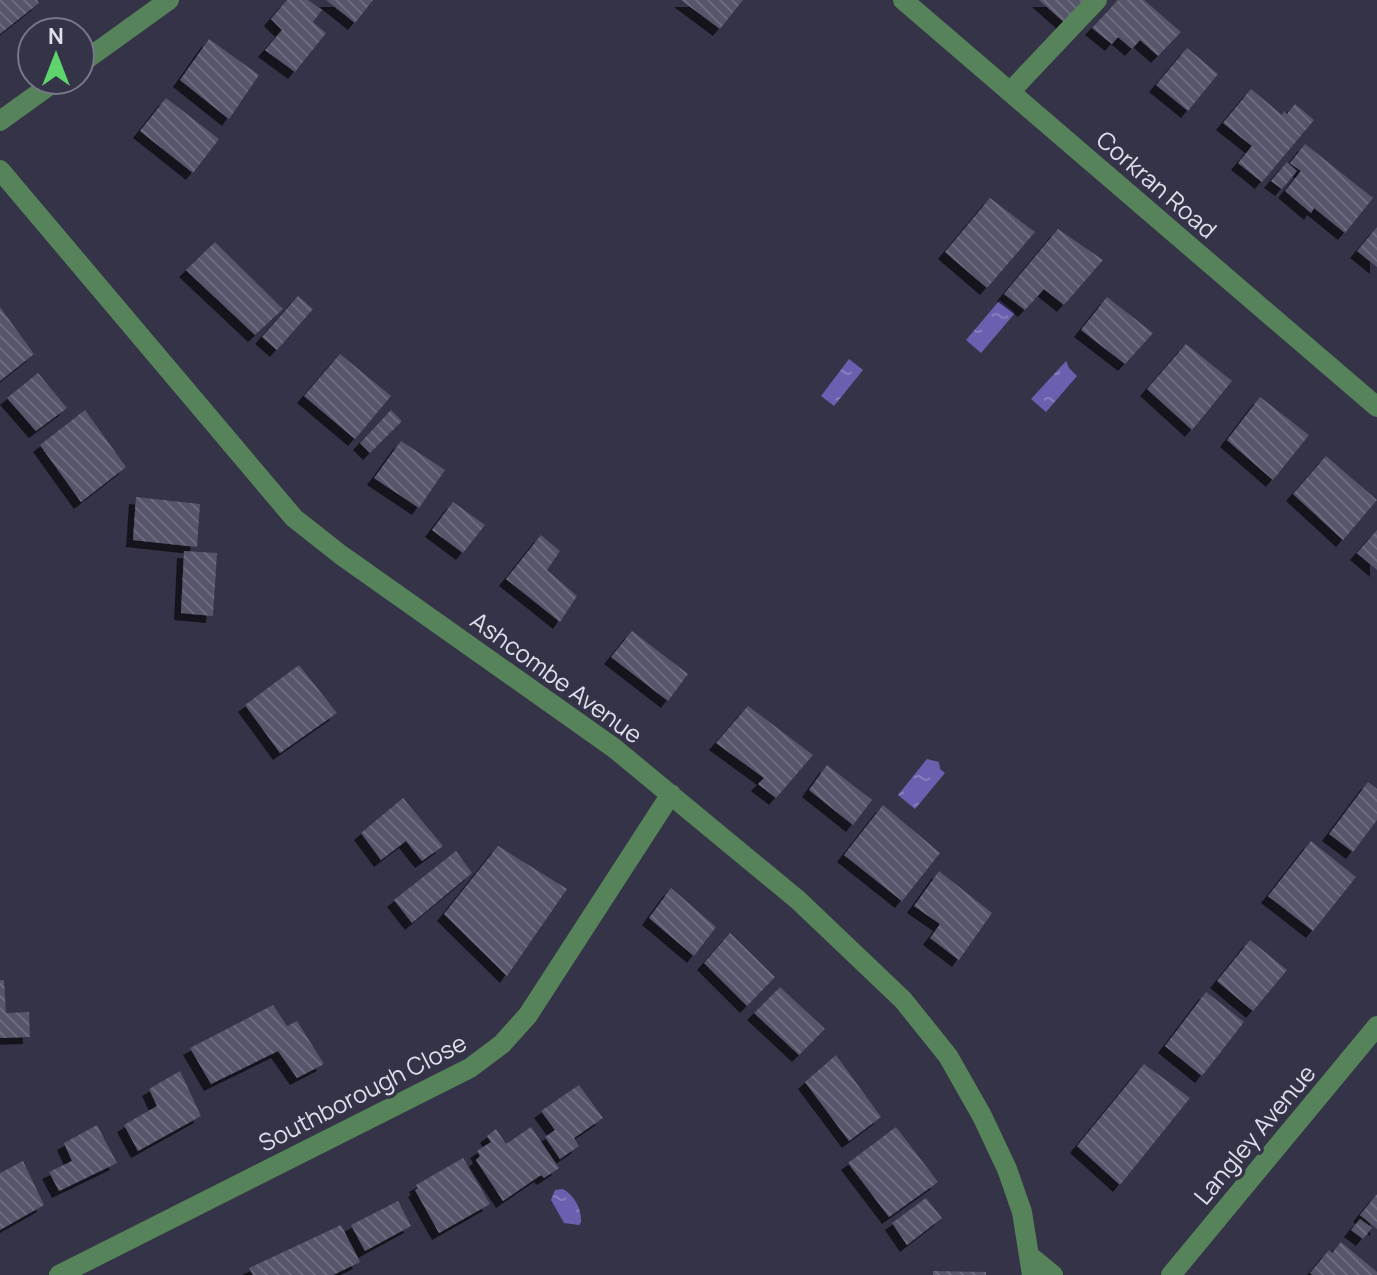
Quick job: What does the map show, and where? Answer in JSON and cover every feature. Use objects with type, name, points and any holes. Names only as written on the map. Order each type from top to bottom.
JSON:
[{"type":"street","points":[[96,52],[169,0]]},
{"type":"street","name":"Corkran Road","points":[[903,0],[1377,407]]},
{"type":"street","points":[[1010,92],[1097,0]]},
{"type":"street","points":[[0,121],[35,96]]},
{"type":"street","name":"Ashcombe Avenue","points":[[0,170],[294,518],[341,555],[614,748],[809,910],[903,1000],[948,1056],[982,1116],[1007,1169],[1022,1212],[1031,1266],[1053,1275]]},
{"type":"street","name":"Southborough Close","points":[[59,1275],[470,1068],[502,1044],[528,1015],[671,794]]},
{"type":"street","name":"Langley Avenue","points":[[1171,1275],[1377,1026]]},
{"type":"water","points":[[1000,300],[1015,313],[981,353],[966,340]]},
{"type":"water","points":[[849,359],[863,370],[834,406],[821,396]]},
{"type":"water","points":[[1066,361],[1077,376],[1046,412],[1031,399]]},
{"type":"water","points":[[927,759],[939,762],[940,769],[945,773],[915,809],[898,795]]},
{"type":"water","points":[[563,1189],[579,1207],[579,1225],[564,1223],[551,1200],[555,1190]]},
{"type":"building","points":[[0,0],[37,0],[39,3],[23,16],[16,16],[16,21],[0,34]]},
{"type":"building","points":[[287,0],[308,0],[322,10],[313,22],[326,33],[295,72],[265,50],[282,30],[271,19]]},
{"type":"building","points":[[326,0],[373,0],[355,23]]},
{"type":"building","points":[[681,0],[743,0],[720,29]]},
{"type":"building","points":[[1039,0],[1087,0],[1066,24]]},
{"type":"building","points":[[1118,0],[1144,0],[1181,32],[1158,56],[1140,40],[1132,49],[1118,37],[1112,44],[1092,28]]},
{"type":"building","points":[[209,39],[259,75],[229,119],[180,80]]},
{"type":"building","points":[[1187,48],[1218,74],[1188,111],[1156,85]]},
{"type":"building","points":[[1251,89],[1282,115],[1284,111],[1287,114],[1295,104],[1314,120],[1262,182],[1238,163],[1252,146],[1223,123]]},
{"type":"building","points":[[166,98],[219,139],[193,173],[140,131]]},
{"type":"building","points":[[1305,144],[1373,198],[1345,233],[1314,208],[1311,213],[1285,191],[1301,171],[1290,163]]},
{"type":"building","points":[[1287,162],[1297,171],[1282,189],[1271,181]]},
{"type":"building","points":[[990,198],[1035,232],[987,288],[945,252]]},
{"type":"building","points":[[1377,227],[1377,267],[1357,251]]},
{"type":"building","points":[[1058,229],[1103,260],[1064,305],[1044,289],[1025,310],[1004,294]]},
{"type":"building","points":[[215,242],[283,309],[255,335],[186,270]]},
{"type":"building","points":[[298,296],[313,309],[277,350],[262,337]]},
{"type":"building","points":[[1107,297],[1153,333],[1125,364],[1081,330]]},
{"type":"building","points":[[0,307],[34,354],[0,381]]},
{"type":"building","points":[[1186,344],[1232,381],[1192,430],[1147,389]]},
{"type":"building","points":[[340,354],[391,396],[355,439],[304,396]]},
{"type":"building","points":[[38,373],[67,408],[36,431],[7,398]]},
{"type":"building","points":[[1260,397],[1309,435],[1273,480],[1227,440]]},
{"type":"building","points":[[85,410],[126,467],[81,502],[40,445]]},
{"type":"building","points":[[391,410],[402,421],[370,453],[360,443]]},
{"type":"building","points":[[401,441],[445,470],[419,508],[374,478]]},
{"type":"building","points":[[1326,456],[1377,500],[1343,540],[1293,494]]},
{"type":"building","points":[[136,497],[200,504],[197,547],[133,540]]},
{"type":"building","points":[[453,502],[485,525],[463,553],[432,530]]},
{"type":"building","points":[[1377,530],[1377,570],[1357,553]]},
{"type":"building","points":[[541,535],[560,551],[547,570],[577,596],[560,622],[506,579]]},
{"type":"building","points":[[184,551],[217,553],[213,616],[181,613]]},
{"type":"building","points":[[632,631],[688,674],[668,701],[611,657]]},
{"type":"building","points":[[299,665],[337,713],[280,753],[245,705]]},
{"type":"building","points":[[748,706],[813,755],[776,798],[758,784],[764,778],[716,743]]},
{"type":"building","points":[[827,765],[872,800],[853,825],[809,790]]},
{"type":"building","points":[[1368,782],[1377,789],[1377,820],[1353,852],[1329,834]]},
{"type":"building","points":[[403,798],[443,846],[422,861],[406,841],[381,860],[361,833]]},
{"type":"building","points":[[883,805],[940,853],[902,901],[844,855]]},
{"type":"building","points":[[1311,841],[1356,877],[1313,931],[1268,896]]},
{"type":"building","points":[[498,846],[567,889],[507,976],[444,914]]},
{"type":"building","points":[[456,851],[472,873],[412,923],[394,900]]},
{"type":"building","points":[[939,871],[992,913],[959,960],[930,938],[940,924],[914,906]]},
{"type":"building","points":[[671,888],[716,927],[694,956],[649,918]]},
{"type":"building","points":[[730,933],[775,977],[747,1006],[704,963]]},
{"type":"building","points":[[1250,940],[1287,970],[1253,1011],[1217,981]]},
{"type":"building","points":[[0,980],[4,980],[6,1013],[29,1012],[30,1037],[0,1038]]},
{"type":"building","points":[[780,987],[825,1029],[799,1055],[754,1013]]},
{"type":"building","points":[[1206,992],[1244,1022],[1202,1076],[1165,1046]]},
{"type":"building","points":[[273,1005],[287,1026],[297,1021],[324,1064],[297,1078],[278,1051],[211,1084],[190,1048]]},
{"type":"building","points":[[836,1055],[881,1117],[849,1141],[805,1082]]},
{"type":"building","points":[[1144,1064],[1190,1098],[1120,1185],[1077,1146]]},
{"type":"building","points":[[180,1071],[201,1116],[138,1151],[124,1125],[157,1106],[149,1089]]},
{"type":"building","points":[[579,1085],[603,1118],[574,1138],[579,1146],[560,1159],[545,1137],[555,1130],[541,1111]]},
{"type":"building","points":[[97,1125],[117,1163],[59,1191],[49,1172],[72,1161],[64,1143]]},
{"type":"building","points":[[531,1127],[559,1168],[544,1178],[541,1175],[503,1201],[476,1160],[480,1156],[477,1151],[491,1142],[487,1136],[496,1129],[506,1144]]},
{"type":"building","points":[[896,1127],[938,1182],[889,1217],[848,1163]]},
{"type":"building","points":[[463,1158],[490,1204],[439,1233],[415,1190],[418,1188],[416,1185]]},
{"type":"building","points":[[23,1161],[44,1205],[0,1230],[0,1173]]},
{"type":"building","points":[[1377,1194],[1377,1229],[1360,1215]]},
{"type":"building","points":[[926,1198],[942,1218],[907,1245],[892,1223]]},
{"type":"building","points":[[398,1201],[411,1226],[365,1251],[351,1225]]},
{"type":"building","points":[[1360,1219],[1372,1228],[1363,1239],[1351,1230]]},
{"type":"building","points":[[341,1225],[360,1262],[333,1275],[253,1275],[249,1268]]},
{"type":"building","points":[[1341,1242],[1377,1275],[1310,1273],[1329,1250],[1332,1253]]},
{"type":"building","points":[[933,1271],[986,1272],[986,1275],[933,1275]]}]
